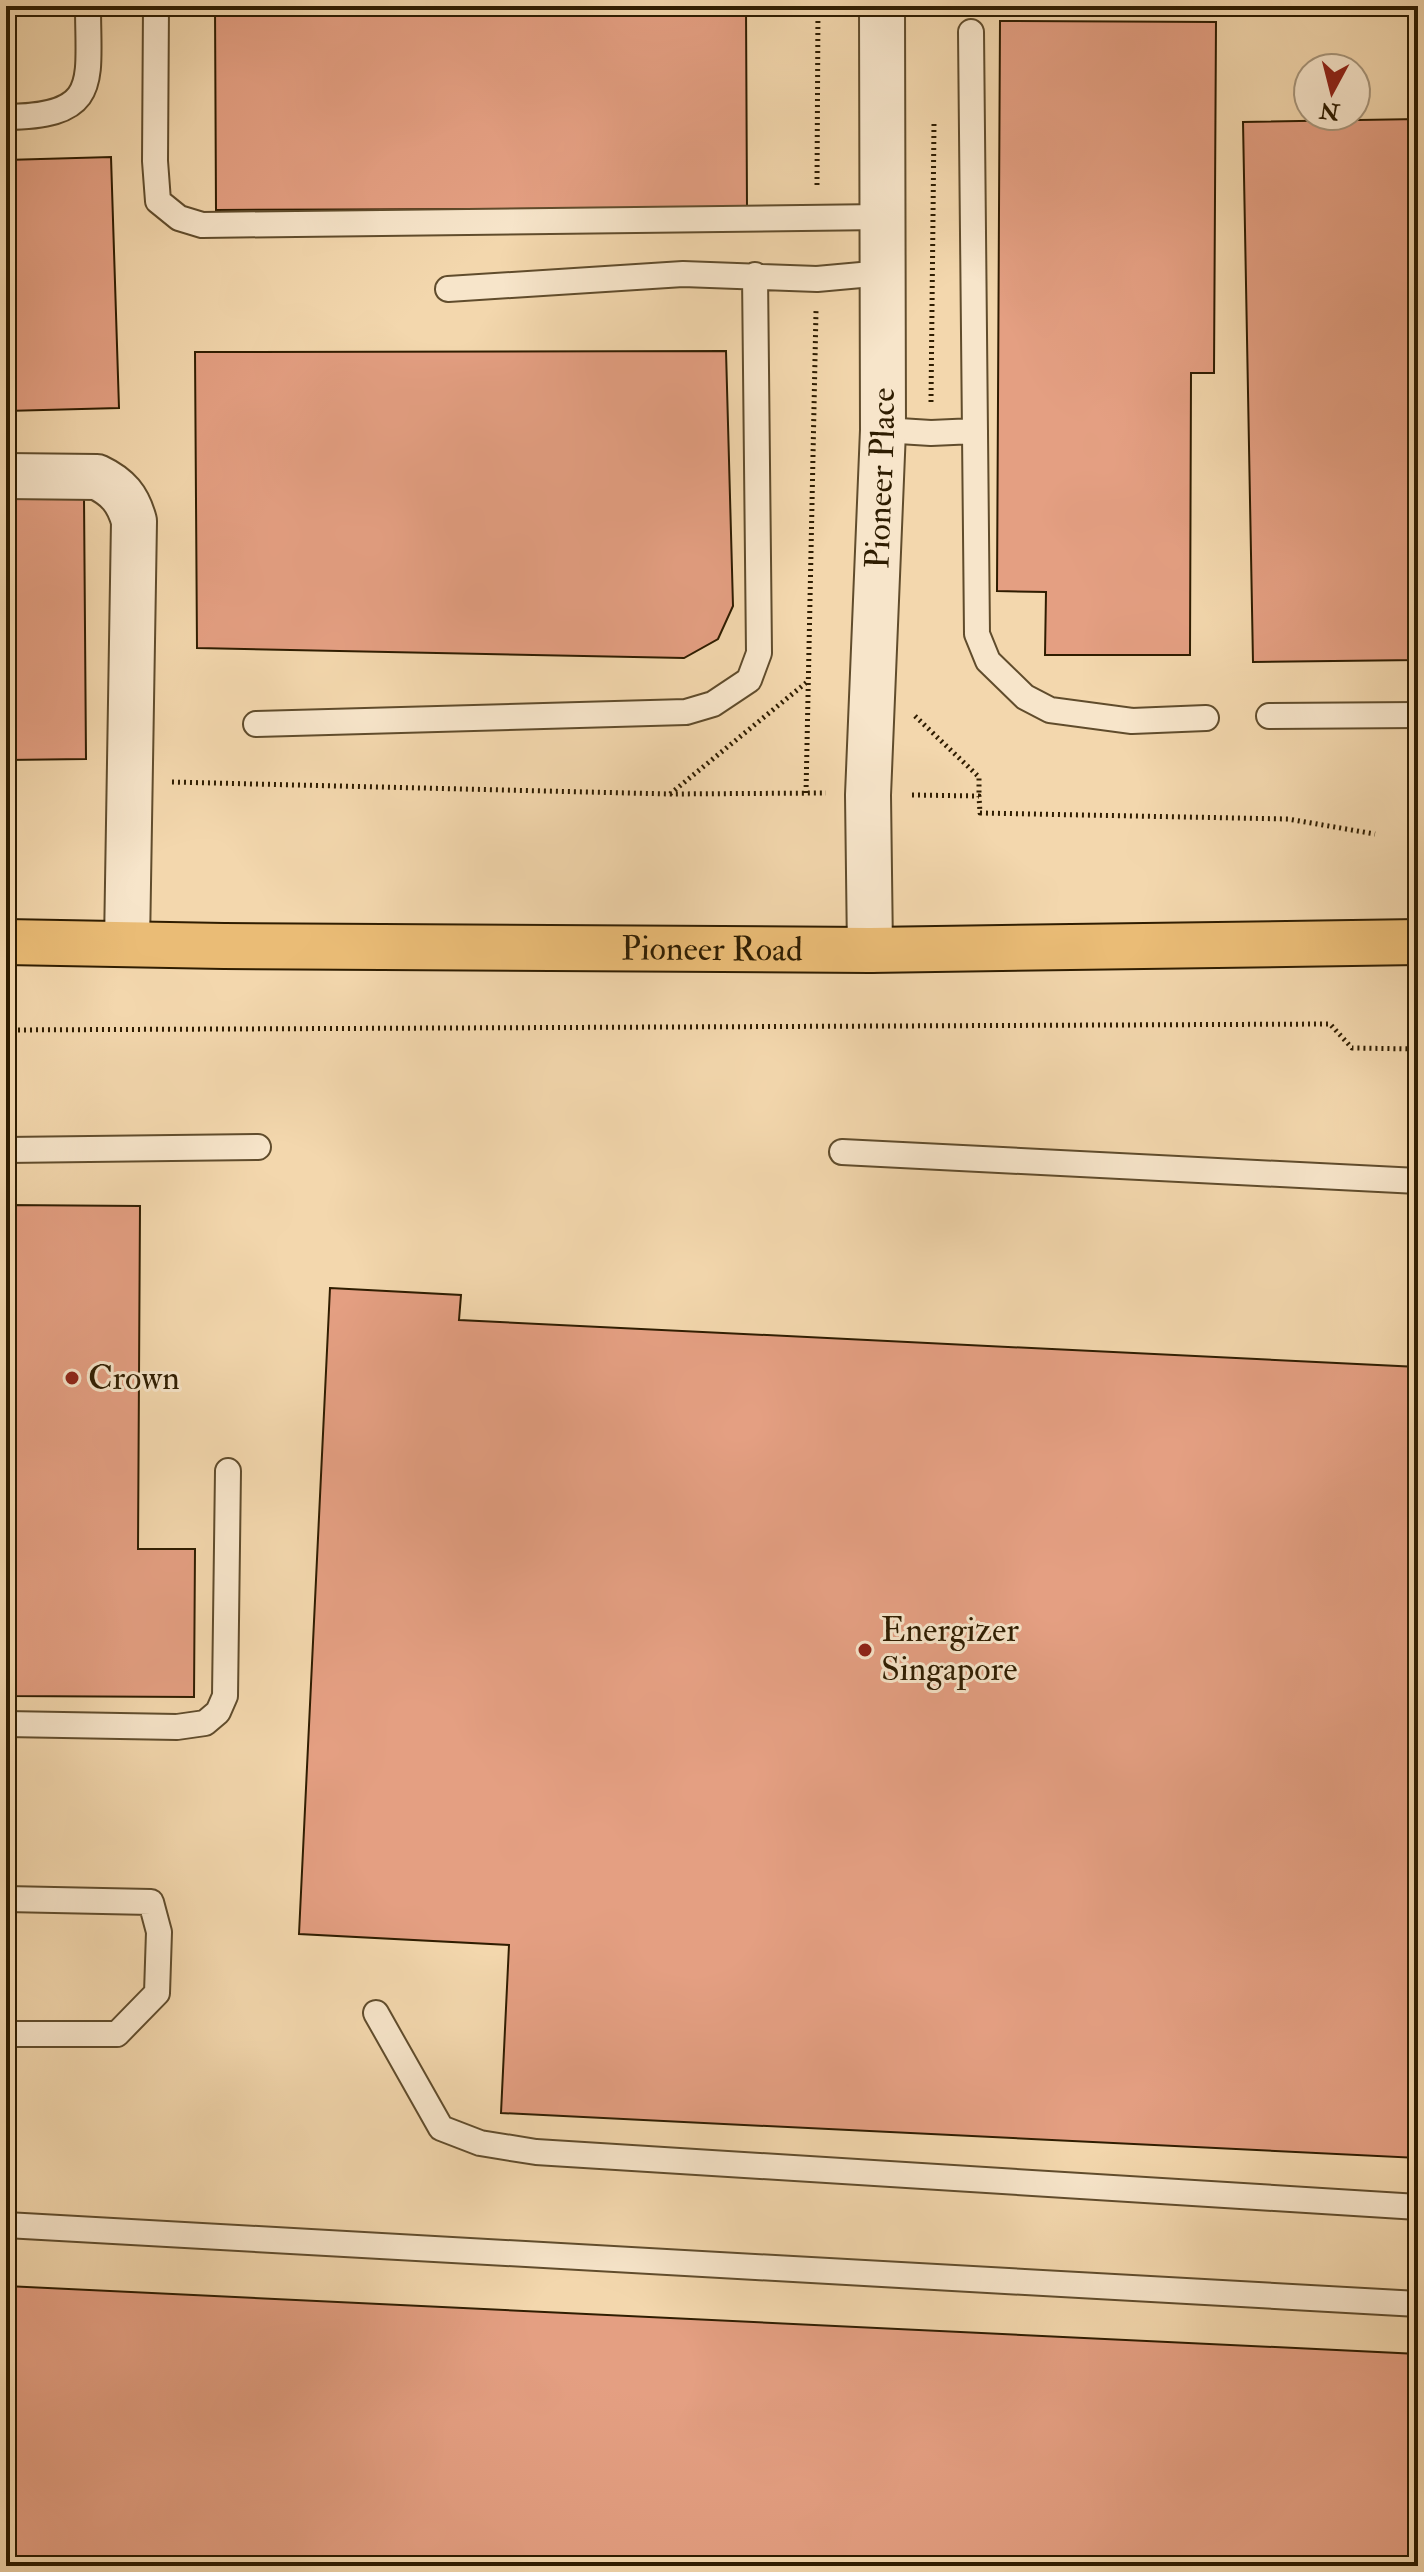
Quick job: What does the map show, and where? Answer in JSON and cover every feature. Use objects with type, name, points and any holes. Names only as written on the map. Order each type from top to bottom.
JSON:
[{"type":"main road","name":"Pioneer Road","points":[[6,942],[870,950],[1418,942]]},
{"type":"street","name":"Pioneer Place","points":[[870,950],[868,795],[883,430],[882,6]]},
{"type":"street","points":[[6,476],[97,477],[111,483],[122,493],[134,521],[127,944]]},
{"type":"lane","points":[[6,117],[28,117],[67,107],[81,97],[88,82],[88,6]]},
{"type":"lane","points":[[156,6],[155,161],[158,201],[179,218],[217,225],[882,217]]},
{"type":"lane","points":[[971,32],[977,634],[988,661],[1025,697],[1050,710],[1132,721],[1206,718]]},
{"type":"lane","points":[[448,289],[683,274],[817,279],[883,273]]},
{"type":"lane","points":[[256,724],[686,712],[713,704],[749,680],[759,653],[755,275]]},
{"type":"lane","points":[[883,430],[975,431]]},
{"type":"lane","points":[[1269,716],[1418,715]]},
{"type":"lane","points":[[6,1150],[258,1147]]},
{"type":"lane","points":[[842,1152],[1418,1181]]},
{"type":"lane","points":[[6,1724],[177,1727],[205,1723],[218,1712],[225,1696],[228,1471]]},
{"type":"lane","points":[[6,1899],[151,1902],[159,1932],[157,1993],[117,2034],[6,2034]]},
{"type":"lane","points":[[376,2013],[441,2128],[480,2143],[536,2152],[1418,2207]]},
{"type":"lane","points":[[6,2225],[1418,2304]]},
{"type":"path","points":[[817,218],[818,6]]},
{"type":"path","points":[[806,793],[817,279]]},
{"type":"path","points":[[670,794],[808,681]]},
{"type":"path","points":[[911,712],[979,777],[980,813],[1288,819],[1375,834]]},
{"type":"path","points":[[131,781],[670,794],[979,796]]},
{"type":"path","points":[[6,1030],[1330,1024],[1352,1048],[1418,1049]]},
{"type":"building","points":[[215,6],[746,6],[747,208],[216,210]]},
{"type":"building","points":[[1000,21],[1216,22],[1214,373],[1191,373],[1190,655],[1045,655],[1046,592],[997,591]]},
{"type":"building","points":[[1418,119],[1418,660],[1253,662],[1243,122],[1292,121],[1292,132],[1372,132],[1372,120]]},
{"type":"building","points":[[111,157],[119,408],[6,411],[6,160]]},
{"type":"building","points":[[726,351],[733,606],[718,639],[684,658],[197,648],[195,352]]},
{"type":"building","points":[[84,497],[86,759],[6,760],[6,498]]},
{"type":"building","name":"Crown","points":[[6,1205],[140,1206],[138,1549],[195,1549],[194,1697],[6,1696]]},
{"type":"building","name":"Energizer Singapore","points":[[330,1288],[461,1295],[459,1320],[1418,1367],[1418,2158],[501,2113],[509,1945],[299,1934]]},
{"type":"building","points":[[6,2286],[1418,2354],[1418,2566],[6,2566]]},
{"type":"place","name":"Crown","points":[[72,1378]]},
{"type":"place","name":"Energizer Singapore","points":[[865,1650]]}]
